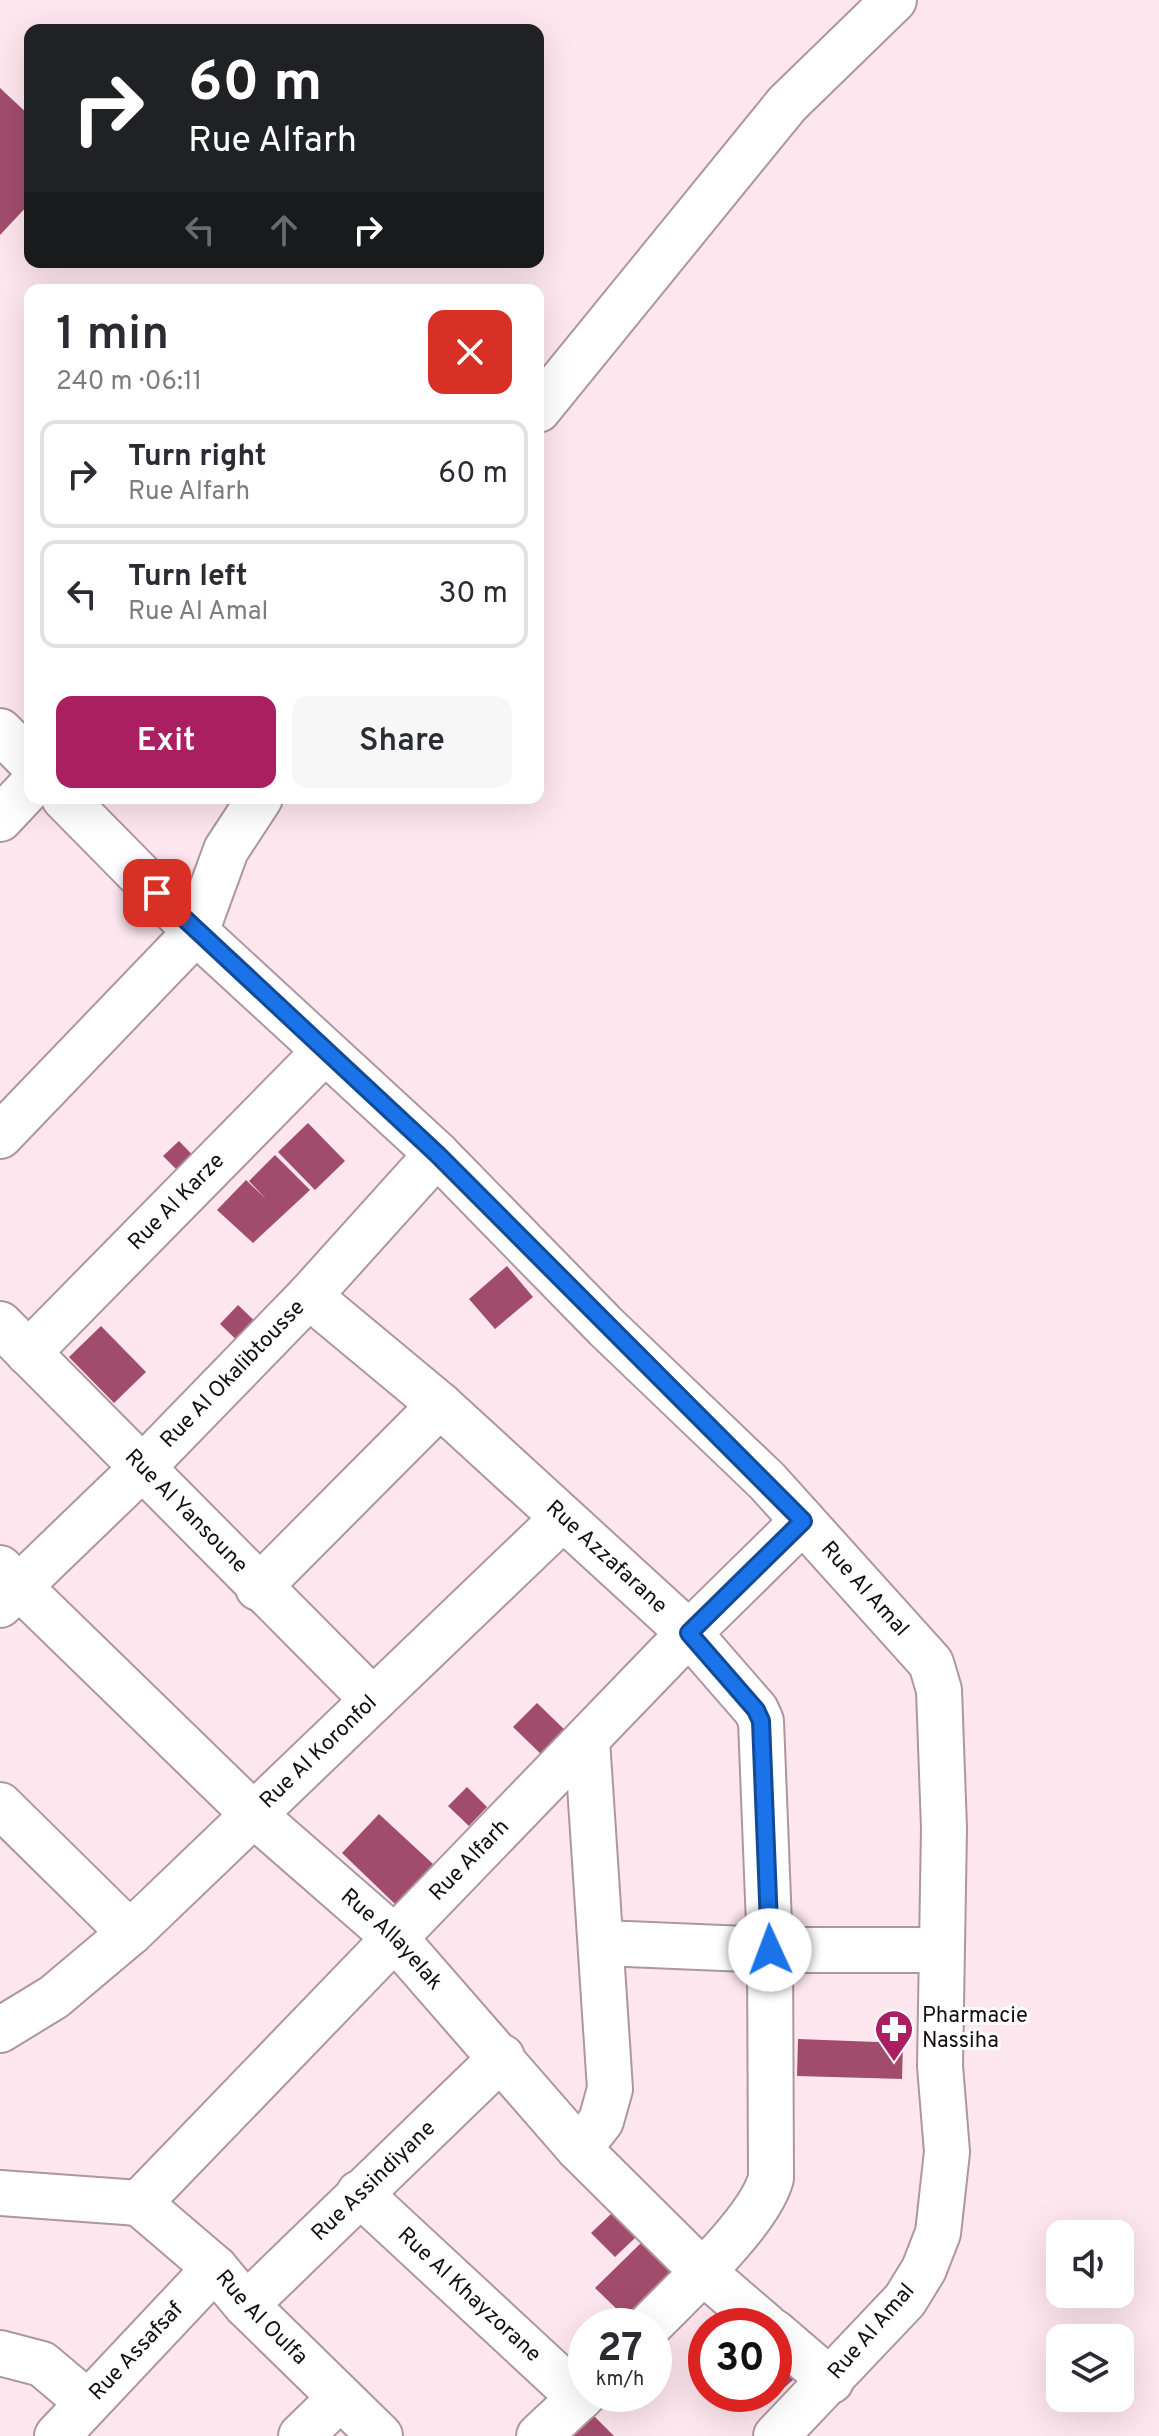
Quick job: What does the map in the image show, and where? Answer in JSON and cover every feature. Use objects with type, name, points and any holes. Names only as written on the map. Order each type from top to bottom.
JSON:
[{"type":"street","points":[[544,403],[787,104],[894,0]]},
{"type":"street","points":[[0,731],[24,755]]},
{"type":"street","points":[[0,819],[24,793]]},
{"type":"street","name":"Rue Al Amal","points":[[70,804],[196,932],[437,1154],[803,1521],[931,1663],[939,1690],[942,1734],[940,2066],[947,2152],[938,2233],[924,2269],[905,2300],[776,2436]]},
{"type":"street","points":[[0,1136],[196,932],[226,850],[256,804]]},
{"type":"street","name":"Rue Al Karze","points":[[14,1338],[324,1052]]},
{"type":"street","name":"Rue Al Okalibtousse","points":[[6,1586],[141,1469],[309,1296],[437,1154]]},
{"type":"street","name":"Rue Azzafarane","points":[[309,1296],[440,1405],[689,1633],[756,1710],[761,1721],[770,1950],[771,2178],[766,2195],[666,2308]]},
{"type":"street","name":"Rue Al Yansoune","points":[[14,1338],[258,1588],[373,1700]]},
{"type":"street","points":[[258,1588],[440,1405]]},
{"type":"street","name":"Rue Al Koronfol","points":[[0,2030],[33,2012],[130,1933],[563,1518]]},
{"type":"street","name":"Rue Alfarh","points":[[139,2203],[689,1633],[803,1521]]},
{"type":"street","name":"Rue Allayelak","points":[[6,1586],[253,1814],[395,1938],[502,2057],[579,2149],[702,2271],[745,2308]]},
{"type":"street","points":[[579,2149],[601,2121],[610,2089],[603,1943],[587,1740]]},
{"type":"street","points":[[5,1820],[130,1933]]},
{"type":"street","points":[[603,1943],[770,1950],[941,1950]]},
{"type":"street","name":"Rue Assindiyane","points":[[246,2305],[502,2057]]},
{"type":"street","points":[[0,2193],[139,2203]]},
{"type":"street","name":"Rue Al Khayzorane","points":[[359,2193],[568,2381]]},
{"type":"street","name":"Rue Al Oulfa","points":[[139,2203],[215,2268],[246,2305],[380,2436]]},
{"type":"street","name":"Rue Assafsaf","points":[[57,2436],[215,2268]]},
{"type":"street","points":[[792,2347],[831,2381]]},
{"type":"street","points":[[0,2353],[42,2364],[87,2402]]},
{"type":"street","points":[[301,2436],[339,2399]]},
{"type":"street","points":[[539,2436],[568,2409]]},
{"type":"building","points":[[0,88],[24,110],[24,209],[0,235]]},
{"type":"building","points":[[308,1123],[345,1161],[315,1190],[278,1152]]},
{"type":"building","points":[[179,1141],[206,1169],[191,1184],[163,1156]]},
{"type":"building","points":[[275,1155],[310,1190],[253,1243],[217,1210],[246,1180],[266,1199],[249,1181]]},
{"type":"building","points":[[507,1266],[533,1297],[495,1329],[469,1299]]},
{"type":"building","points":[[238,1305],[265,1331],[247,1350],[220,1324]]},
{"type":"building","points":[[101,1326],[146,1372],[114,1403],[69,1357]]},
{"type":"building","points":[[537,1703],[568,1733],[545,1758],[513,1727]]},
{"type":"building","points":[[467,1787],[487,1807],[469,1826],[448,1806]]},
{"type":"building","points":[[379,1814],[433,1864],[395,1904],[342,1853]]},
{"type":"building","points":[[798,2039],[903,2043],[902,2079],[797,2076]]},
{"type":"building","points":[[612,2213],[636,2237],[615,2257],[591,2233]]},
{"type":"building","points":[[641,2243],[670,2272],[634,2308],[616,2308],[595,2288]]},
{"type":"building","points":[[590,2412],[614,2436],[566,2436]]},
{"type":"place","name":"Pharmacie Nassiha","points":[[894,2063]]},
{"type":"route","points":[[157,893],[324,1052],[437,1154],[606,1327],[767,1481],[803,1521],[689,1633],[756,1710],[761,1721],[770,1950]]}]
